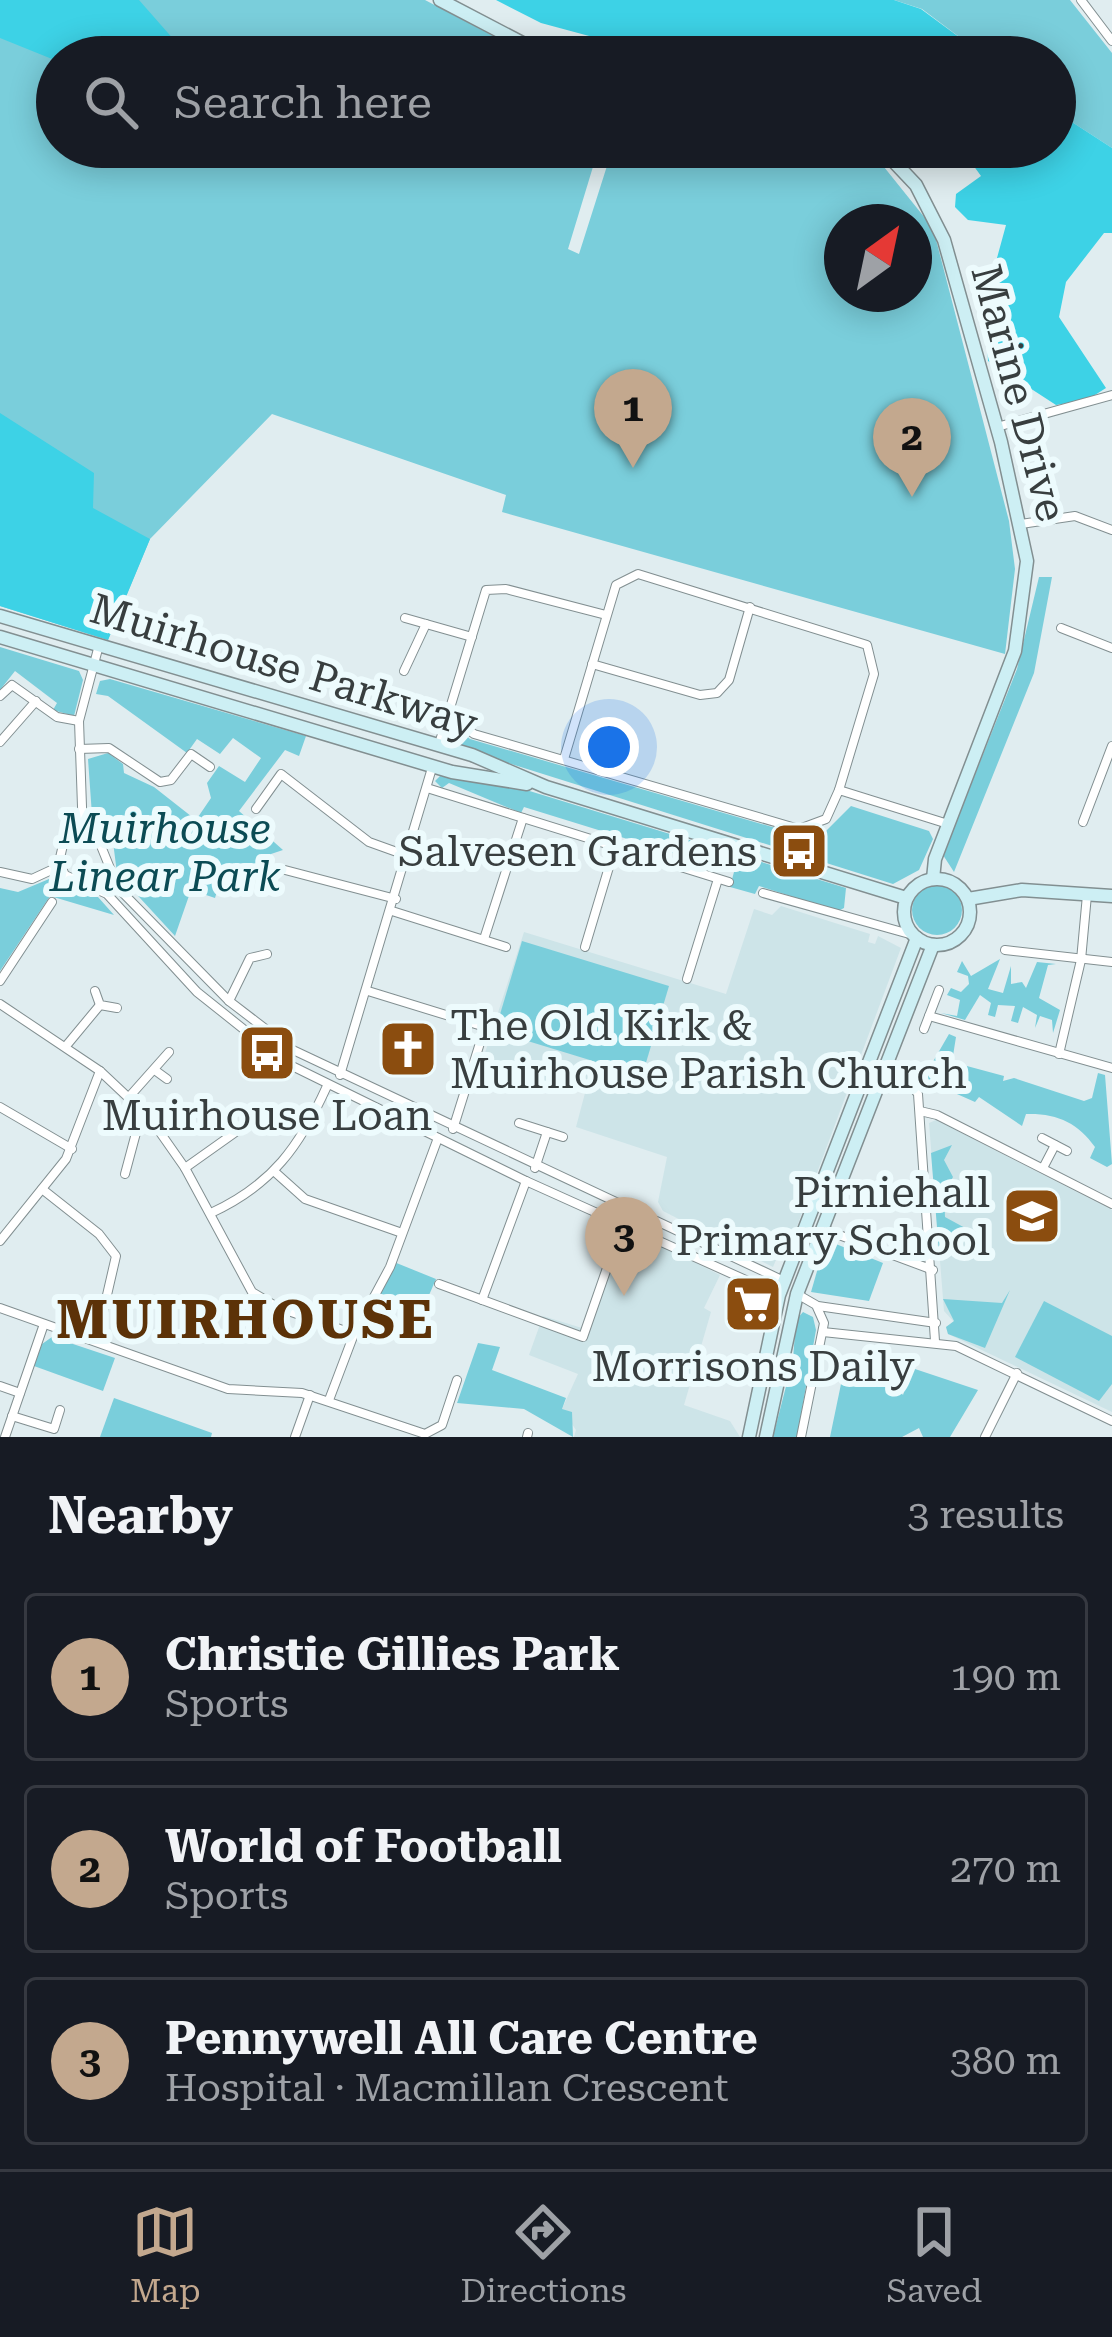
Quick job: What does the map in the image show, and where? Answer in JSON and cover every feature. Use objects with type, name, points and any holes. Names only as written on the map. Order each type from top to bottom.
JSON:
[{"type":"street","points":[[440,0],[509,36]]},
{"type":"street","points":[[1081,0],[1112,41]]},
{"type":"street","name":"Marine Drive","points":[[897,168],[934,213],[1021,524],[1025,588],[1015,651],[948,824],[933,879]]},
{"type":"street","points":[[997,427],[1110,400]]},
{"type":"street","points":[[1021,524],[1075,516],[1112,530]]},
{"type":"street","points":[[448,715],[474,734],[799,829],[826,819],[839,790],[874,674],[871,650],[858,639],[638,574],[616,585],[564,759]]},
{"type":"street","points":[[439,746],[483,597],[492,588],[606,615]]},
{"type":"street","points":[[592,664],[700,695],[717,693],[729,680],[750,607]]},
{"type":"street","name":"Muirhouse Parkway","points":[[0,616],[439,746],[546,787],[906,898]]},
{"type":"street","points":[[405,618],[472,637]]},
{"type":"street","points":[[404,671],[426,624]]},
{"type":"street","points":[[1061,628],[1112,648]]},
{"type":"street","name":"Muirhouse Parkway","points":[[0,637],[432,766],[546,787]]},
{"type":"street","points":[[83,835],[79,722],[99,645]]},
{"type":"street","points":[[0,696],[12,686],[57,717],[79,722]]},
{"type":"street","points":[[0,742],[36,701]]},
{"type":"street","points":[[1083,822],[1112,746]]},
{"type":"street","points":[[79,749],[109,748],[160,782],[171,780],[191,754],[209,767]]},
{"type":"street","points":[[340,1075],[432,766]]},
{"type":"street","points":[[256,809],[281,774],[369,842],[408,856]]},
{"type":"street","name":"Muirhouse Parkway","points":[[427,788],[729,883]]},
{"type":"street","points":[[839,790],[948,824]]},
{"type":"street","points":[[484,939],[523,818]]},
{"type":"street","points":[[83,835],[103,846],[118,888],[229,1001],[293,1050],[535,1168],[784,1281],[816,1305],[936,1323]]},
{"type":"street","points":[[83,835],[63,844],[60,866],[70,879],[107,894],[222,1015],[286,1063],[526,1181],[778,1295],[796,1294]]},
{"type":"street","points":[[584,947],[615,847]]},
{"type":"street","points":[[85,883],[99,876],[107,862]]},
{"type":"street","points":[[0,872],[32,879],[60,866]]},
{"type":"street","points":[[285,870],[396,898]]},
{"type":"street","points":[[687,979],[718,879]]},
{"type":"street","points":[[763,893],[933,945],[948,943],[964,932],[970,918],[968,899],[952,882],[933,879],[906,898],[905,920],[915,936]]},
{"type":"street","points":[[968,899],[999,891],[1112,896]]},
{"type":"street","points":[[1058,1054],[1081,959],[1087,893]]},
{"type":"street","points":[[0,981],[52,902]]},
{"type":"street","points":[[392,910],[506,946]]},
{"type":"street","points":[[749,1437],[778,1295],[915,936]]},
{"type":"street","points":[[766,1437],[796,1294],[933,945]]},
{"type":"street","points":[[1005,950],[1112,962]]},
{"type":"street","points":[[229,1001],[246,956],[267,954]]},
{"type":"street","points":[[95,991],[100,1005]]},
{"type":"street","points":[[368,991],[485,1027],[453,1129]]},
{"type":"street","points":[[924,1029],[939,991]]},
{"type":"street","points":[[0,1004],[100,1071],[150,1118],[185,1168],[237,1272],[252,1292],[353,1334]]},
{"type":"street","points":[[100,1005],[117,1008]]},
{"type":"street","points":[[67,1046],[100,1005]]},
{"type":"street","points":[[929,1016],[1112,1068]]},
{"type":"street","points":[[286,1063],[293,1050]]},
{"type":"street","points":[[129,1097],[169,1052]]},
{"type":"street","points":[[884,1068],[914,1085],[920,1111],[935,1341]]},
{"type":"street","points":[[0,1241],[72,1149],[100,1071]]},
{"type":"street","points":[[156,1071],[167,1079]]},
{"type":"street","points":[[211,1213],[241,1199],[276,1173],[298,1144],[327,1086]]},
{"type":"street","points":[[0,1107],[72,1149]]},
{"type":"street","points":[[920,1111],[937,1114],[1112,1204]]},
{"type":"street","points":[[125,1174],[136,1133],[150,1118]]},
{"type":"street","points":[[519,1123],[563,1137]]},
{"type":"street","points":[[185,1168],[247,1124]]},
{"type":"street","points":[[535,1168],[548,1132]]},
{"type":"street","points":[[329,1400],[353,1334],[390,1267],[438,1138]]},
{"type":"street","points":[[1042,1138],[1067,1151]]},
{"type":"street","points":[[471,1154],[478,1140]]},
{"type":"street","points":[[1042,1168],[1055,1145]]},
{"type":"street","points":[[276,1173],[304,1199],[402,1233]]},
{"type":"street","points":[[482,1300],[526,1181]]},
{"type":"street","points":[[42,1189],[100,1234],[116,1256],[101,1321]]},
{"type":"street","points":[[439,1284],[583,1337],[623,1222]]},
{"type":"street","points":[[823,1229],[933,1270]]},
{"type":"street","points":[[801,1437],[823,1332],[816,1305]]},
{"type":"street","points":[[0,1308],[227,1389],[310,1395],[425,1435],[436,1430],[457,1380]]},
{"type":"street","points":[[5,1437],[44,1324]]},
{"type":"street","points":[[823,1332],[935,1341],[1017,1373],[1112,1421]]},
{"type":"street","points":[[985,1437],[1017,1373]]},
{"type":"street","points":[[0,1386],[20,1393]]},
{"type":"street","points":[[296,1437],[310,1395]]},
{"type":"street","points":[[12,1416],[52,1433],[60,1410]]},
{"type":"street","points":[[390,1437],[394,1424]]},
{"type":"shaded area","points":[[0,0],[139,0],[171,36],[36,36],[36,53],[0,38]]},
{"type":"shaded area","points":[[496,0],[894,0],[921,9],[958,36],[589,36],[541,23]]},
{"type":"shaded area","points":[[1076,125],[1112,148],[1112,233],[1104,233],[1066,282],[1059,317],[1106,388],[1087,400],[1056,405],[988,361],[985,302],[1006,225],[968,220],[955,207],[956,194],[981,176],[975,168],[1076,168]]},
{"type":"shaded area","points":[[0,413],[94,473],[93,508],[150,539],[108,640],[0,606]]},
{"type":"shaded area","points":[[781,906],[870,934],[868,942],[875,944],[878,936],[901,948],[793,1237],[786,1236],[773,1267],[663,1211],[658,1202],[667,1157],[576,1127],[585,1093],[491,1066],[485,1053],[524,932],[726,994],[754,909],[772,915]]},
{"type":"shaded area","points":[[936,1120],[1112,1210],[1112,1412],[948,1334],[946,1327],[954,1322],[944,1311],[929,1123]]},
{"type":"shaded area","points":[[619,1225],[720,1275],[704,1308],[711,1312],[684,1405],[730,1421],[740,1437],[574,1437],[576,1430],[562,1409],[578,1374],[529,1355],[543,1316],[582,1328]]},
{"type":"green space","points":[[0,0],[425,0],[493,36],[36,36],[36,168],[593,168],[568,249],[579,254],[606,168],[885,168],[914,204],[824,204],[824,312],[932,312],[933,228],[1009,521],[1015,569],[1005,654],[502,512],[506,495],[272,414],[150,539],[108,640],[0,606]]},
{"type":"green space","points":[[894,0],[1070,0],[1112,53],[1112,148],[1076,125],[1076,36],[958,36],[922,9]]},
{"type":"green space","points":[[1039,577],[1052,577],[1034,673],[954,872],[943,855],[1017,669]]},
{"type":"green space","points":[[0,647],[79,671],[83,680],[74,716],[53,710],[57,703],[15,671],[0,690]]},
{"type":"green space","name":"Muirhouse Linear Park","points":[[110,679],[306,736],[299,756],[285,750],[239,811],[283,850],[271,854],[266,883],[240,871],[235,883],[221,878],[215,898],[191,890],[175,936],[117,873],[113,842],[92,815],[88,759],[108,753],[123,764],[124,773],[154,787],[196,820],[211,798],[207,783],[219,766],[245,782],[261,758],[233,738],[220,754],[197,739],[187,753],[108,696],[96,694],[100,681]]},
{"type":"green space","points":[[455,725],[470,739],[803,836],[825,832],[851,806],[929,831],[933,839],[919,870],[893,884],[457,747],[448,736]]},
{"type":"green space","points":[[440,776],[523,789],[846,888],[844,908],[838,911],[759,886],[755,894],[730,887],[734,872],[524,807],[521,813],[449,783],[442,788],[435,781]]},
{"type":"green space","name":"Muirhouse Linear Park","points":[[49,879],[69,892],[98,897],[114,915],[50,896],[0,971],[0,888],[18,892]]},
{"type":"green space","points":[[937,885],[955,892],[962,910],[955,928],[937,935],[919,928],[912,910],[919,892]]},
{"type":"green space","points":[[522,941],[669,986],[642,1076],[495,1031]]},
{"type":"green space","points":[[1000,959],[988,989],[1003,993],[1011,966],[1011,984],[1022,982],[1026,988],[1037,962],[1056,964],[1048,965],[1039,998],[1060,1010],[1053,1033],[1052,1020],[1040,1016],[1035,1028],[1037,1015],[1023,1007],[1018,1023],[1011,1021],[1015,1006],[998,1005],[995,1017],[988,1015],[991,1003],[980,995],[965,1020],[941,1013],[957,1016],[960,1000],[947,995],[951,988],[961,992],[969,984],[968,976],[957,972],[962,961],[971,976]]},
{"type":"green space","points":[[949,1034],[956,1037],[952,1062],[1004,1076],[1003,1081],[1014,1078],[1084,1101],[1092,1098],[1098,1073],[1105,1075],[1112,1164],[1107,1167],[1090,1158],[1095,1147],[1066,1121],[1026,1114],[1022,1126],[979,1097],[975,1102],[923,1079]]},
{"type":"green space","points":[[952,1145],[944,1160],[953,1177],[944,1193],[945,1217],[967,1229],[958,1247],[939,1252],[931,1153]]},
{"type":"green space","points":[[826,1240],[883,1263],[869,1301],[811,1292]]},
{"type":"green space","points":[[394,1262],[436,1279],[423,1309],[380,1294]]},
{"type":"green space","points":[[1010,1290],[985,1348],[948,1334],[946,1327],[954,1321],[943,1299],[1002,1303]]},
{"type":"green space","points":[[1044,1301],[1112,1336],[1112,1384],[1099,1401],[1015,1357]]},
{"type":"green space","points":[[803,1312],[813,1317],[816,1330],[797,1437],[773,1437],[793,1359],[796,1320]]},
{"type":"green space","points":[[52,1337],[115,1358],[103,1391],[34,1366],[42,1344]]},
{"type":"green space","points":[[478,1343],[500,1347],[492,1370],[566,1398],[562,1409],[572,1412],[573,1437],[524,1409],[457,1403]]},
{"type":"green space","points":[[846,1360],[881,1370],[903,1395],[912,1368],[978,1390],[950,1437],[923,1437],[919,1428],[902,1437],[830,1437]]},
{"type":"green space","points":[[114,1398],[212,1433],[211,1437],[100,1437]]},
{"type":"place","name":"Christie Gillies Park","points":[[633,468]]},
{"type":"place","name":"World of Football","points":[[912,497]]},
{"type":"place","name":"Salvesen Gardens","points":[[799,851]]},
{"type":"place","name":"The Old Kirk & Muirhouse Parish Church","points":[[408,1049]]},
{"type":"place","name":"Muirhouse Loan","points":[[267,1053]]},
{"type":"place","name":"Pirniehall Primary School","points":[[1032,1216]]},
{"type":"place","name":"Pennywell All Care Centre","points":[[624,1296]]},
{"type":"place","name":"Morrisons Daily","points":[[753,1304]]},
{"type":"district","name":"MUIRHOUSE","points":[[246,1319]]}]
